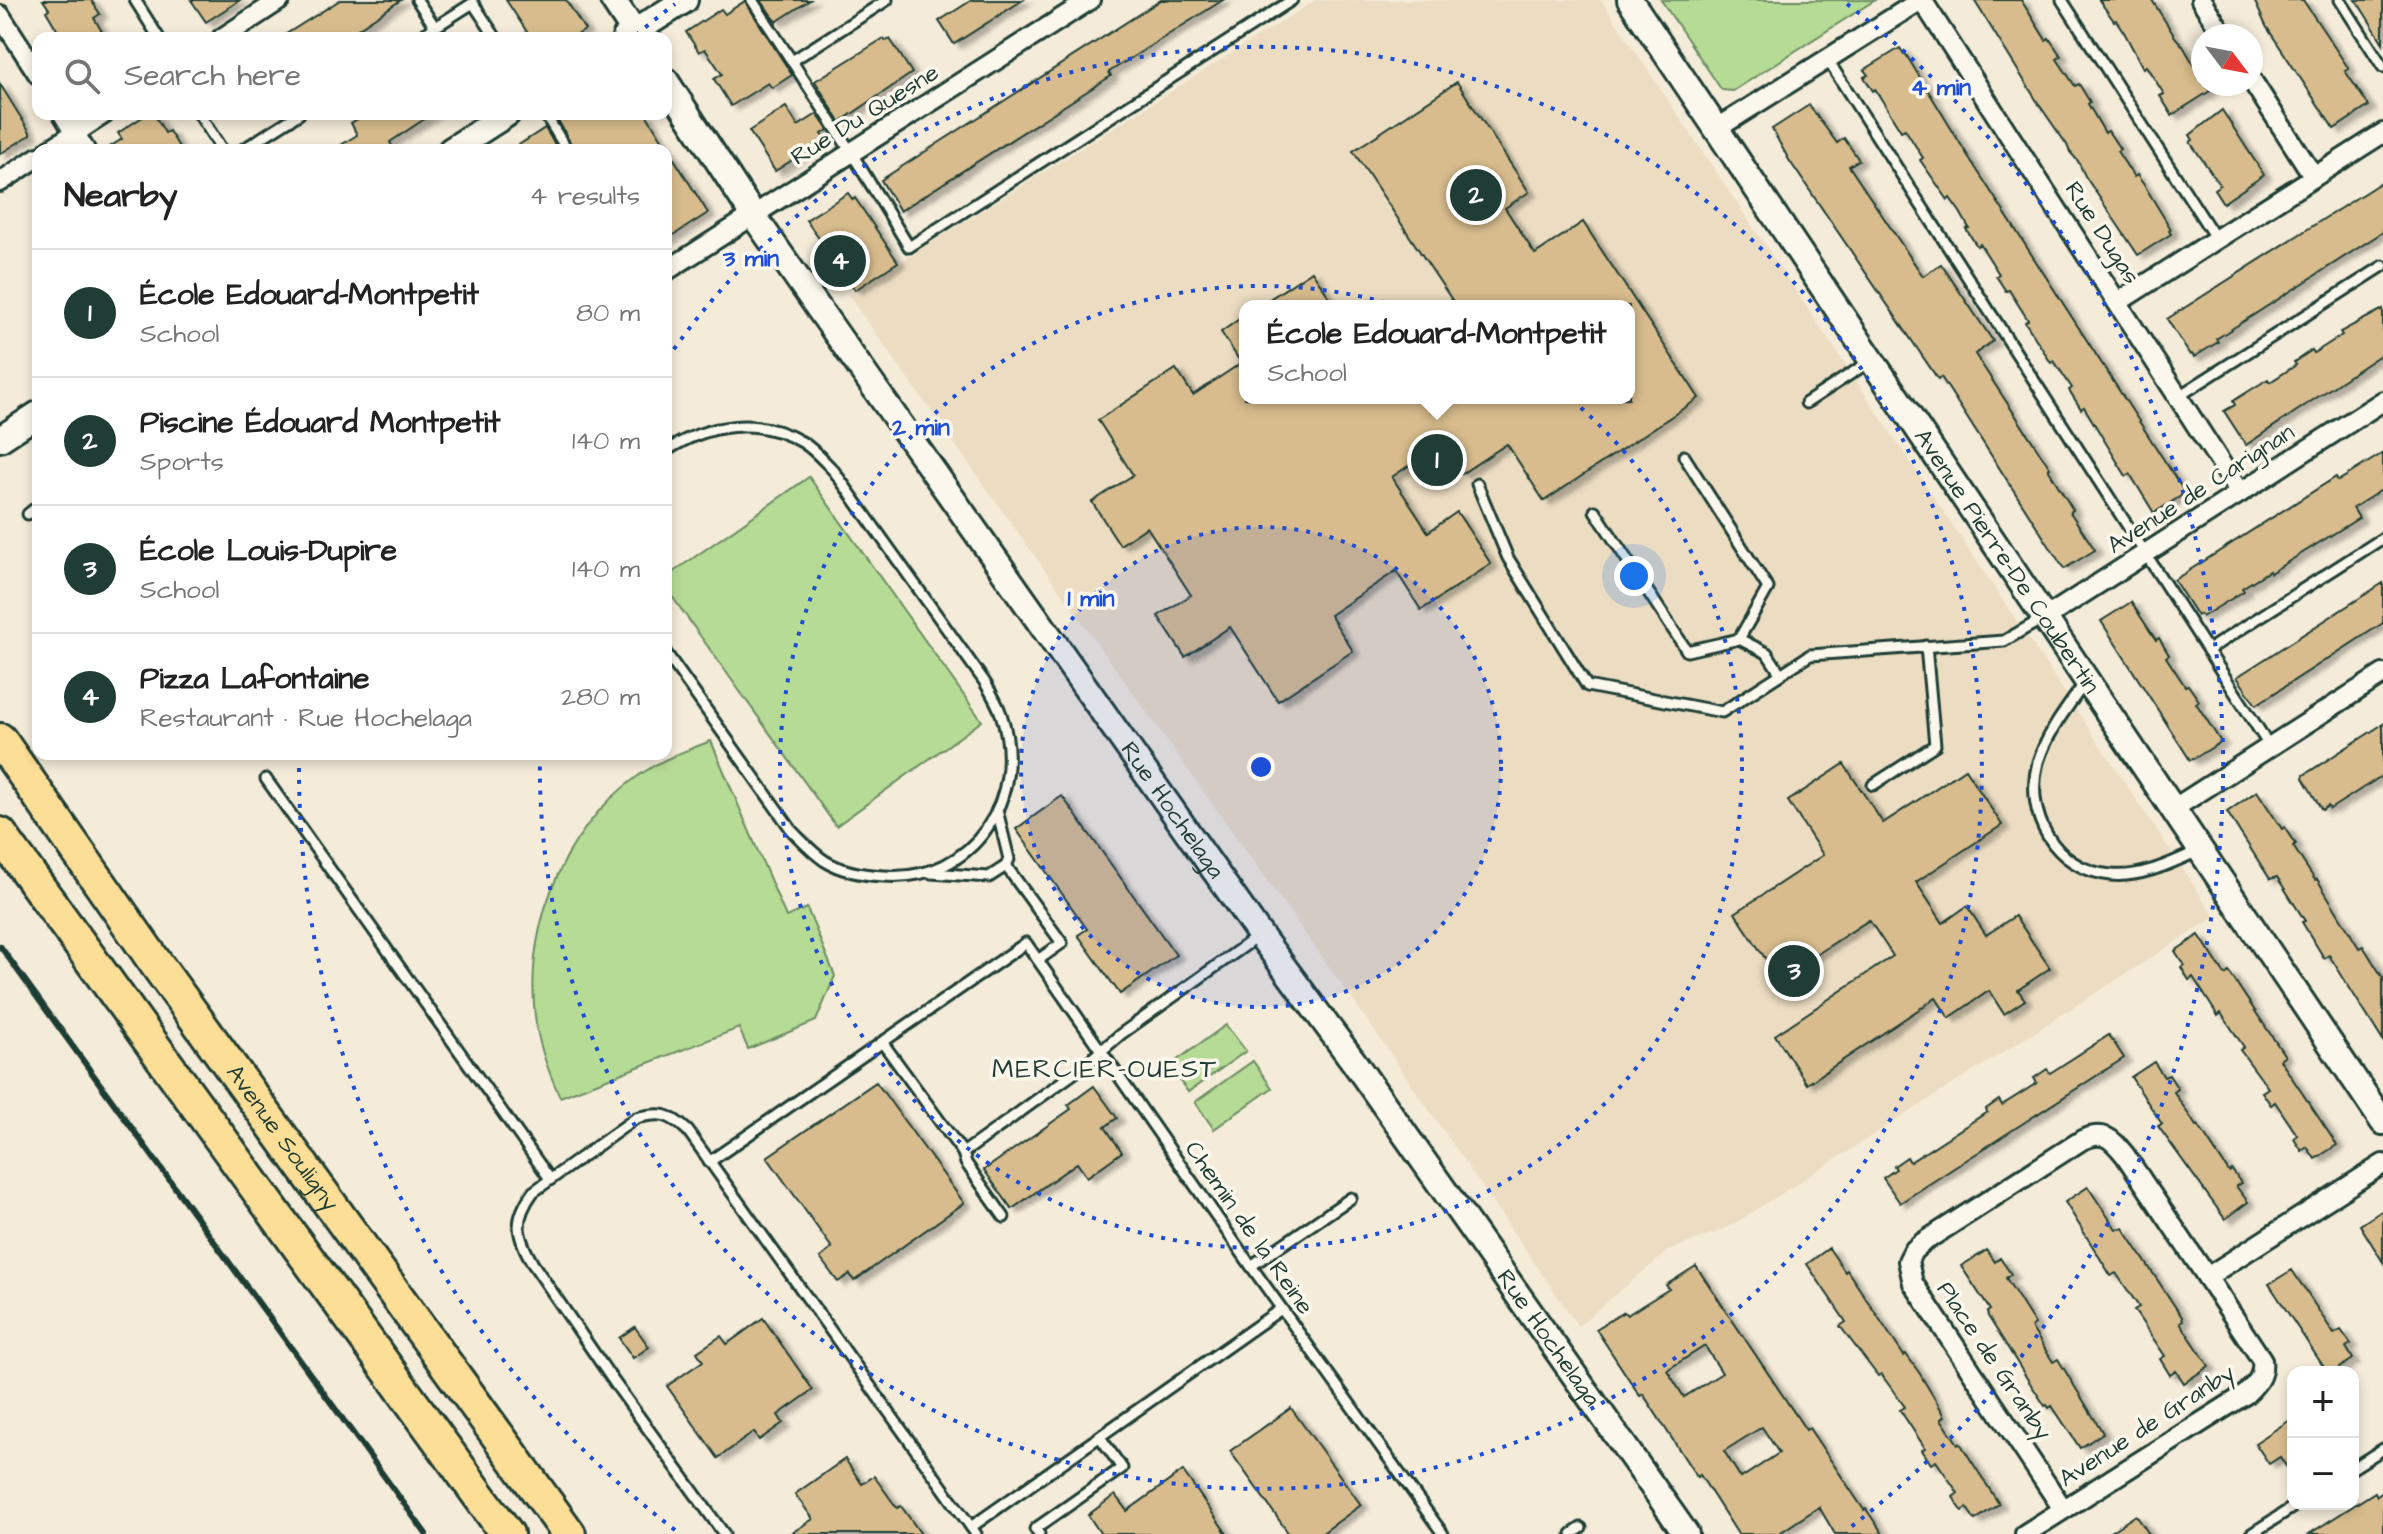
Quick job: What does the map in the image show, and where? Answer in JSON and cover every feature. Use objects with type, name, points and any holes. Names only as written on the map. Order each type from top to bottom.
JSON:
[{"type":"highway","name":"Avenue Souligny","points":[[0,740],[166,977],[569,1534]]},
{"type":"highway","name":"Avenue Souligny","points":[[0,834],[507,1534]]},
{"type":"main road","points":[[613,0],[630,32]]},
{"type":"main road","points":[[638,32],[685,0]]},
{"type":"main road","name":"Avenue Pierre-De Coubertin","points":[[1630,0],[2383,1122]]},
{"type":"main road","name":"Rue Hochelaga","points":[[672,90],[753,215],[1686,1534]]},
{"type":"main road","points":[[460,144],[498,120]]},
{"type":"main road","points":[[0,439],[32,418]]},
{"type":"street","name":"Rue Du Quesne","points":[[672,267],[1090,0]]},
{"type":"street","points":[[1716,129],[1921,0]]},
{"type":"street","name":"Rue Dugas","points":[[1921,0],[2240,493]]},
{"type":"street","points":[[2201,0],[2216,24]]},
{"type":"street","points":[[231,32],[277,1]]},
{"type":"street","points":[[0,15],[32,65]]},
{"type":"street","points":[[2262,96],[2314,177]]},
{"type":"street","points":[[67,120],[81,144]]},
{"type":"street","points":[[58,144],[95,120]]},
{"type":"street","points":[[2118,302],[2383,133]]},
{"type":"street","points":[[0,182],[32,161]]},
{"type":"street","name":"Avenue de Carignan","points":[[2045,618],[2383,401]]},
{"type":"street","points":[[2173,809],[2383,674]]},
{"type":"street","name":"Place de Granby","points":[[2063,1509],[1913,1283],[1908,1261],[1913,1251],[2082,1140],[2093,1135],[2104,1135],[2125,1155],[2207,1277]]},
{"type":"street","points":[[2207,1277],[2383,1164]]},
{"type":"street","name":"Avenue de Granby","points":[[2025,1534],[2246,1394],[2258,1382],[2263,1371],[2262,1360],[2207,1277]]},
{"type":"lane","points":[[135,0],[155,32]]},
{"type":"lane","points":[[417,0],[435,27]]},
{"type":"lane","points":[[752,0],[909,247],[1292,0]]},
{"type":"lane","points":[[792,61],[887,0]]},
{"type":"lane","points":[[2062,0],[2216,239]]},
{"type":"lane","points":[[2340,0],[2383,67]]},
{"type":"lane","points":[[427,32],[473,3],[492,32]]},
{"type":"lane","points":[[1827,59],[2270,747]]},
{"type":"lane","points":[[203,120],[218,144]]},
{"type":"lane","points":[[252,144],[290,120]]},
{"type":"lane","points":[[549,120],[563,144]]},
{"type":"lane","points":[[2179,396],[2383,266]]},
{"type":"lane","points":[[1806,403],[1872,360]]},
{"type":"lane","points":[[672,447],[712,429],[744,426],[765,428],[804,443],[834,471],[993,697],[1005,729],[1008,752],[1007,773],[997,810],[990,827],[977,843],[959,858],[924,873]]},
{"type":"lane","points":[[1684,456],[1768,588],[1739,639]]},
{"type":"lane","points":[[1477,484],[1508,558],[1587,686],[1722,712],[1810,655],[2004,641],[2045,618]]},
{"type":"lane","points":[[28,514],[32,511]]},
{"type":"lane","points":[[1595,511],[1687,651],[1739,639],[1767,653],[1780,673]]},
{"type":"lane","points":[[2208,650],[2383,538]]},
{"type":"lane","points":[[1873,785],[1935,745],[1926,646]]},
{"type":"lane","points":[[672,661],[793,832],[809,849],[847,872],[895,877],[924,873],[989,877],[1006,866],[1009,859],[997,810]]},
{"type":"lane","points":[[2086,681],[2057,721],[2038,764],[2034,803],[2048,837],[2078,865],[2111,875],[2147,871],[2200,850]]},
{"type":"lane","points":[[266,779],[550,1179]]},
{"type":"lane","points":[[1006,866],[1062,943],[1038,960]]},
{"type":"lane","points":[[963,1153],[1121,1034],[1260,935]]},
{"type":"lane","name":"Chemin de la Reine","points":[[882,1042],[1026,943],[1281,1309],[1443,1534]]},
{"type":"lane","points":[[709,1162],[882,1042],[963,1153],[966,1163],[1004,1217]]},
{"type":"lane","points":[[724,1534],[614,1382],[522,1245],[518,1226],[522,1207],[533,1192],[636,1118],[656,1113],[674,1118],[688,1131],[974,1531],[1281,1309]]},
{"type":"lane","points":[[1251,1266],[1351,1198]]},
{"type":"lane","points":[[1039,1534],[1035,1529],[1122,1468],[1100,1437]]},
{"type":"lane","points":[[2359,1464],[2383,1449]]},
{"type":"lane","points":[[2251,1534],[2289,1510]]},
{"type":"shaded area","points":[[1316,0],[1601,0],[2215,917],[1729,1227],[1668,1251],[1578,1326],[1370,1024],[848,295]]},
{"type":"green space","points":[[1661,0],[1875,0],[1733,91],[1722,90]]},
{"type":"green space","points":[[809,477],[982,721],[836,826],[672,596],[672,573]]},
{"type":"green space","points":[[711,741],[786,917],[807,908],[835,976],[816,1021],[748,1049],[739,1028],[560,1097],[538,1037],[535,1016],[533,979],[545,907],[576,841],[598,812],[625,786],[655,765],[672,760],[672,757]]},
{"type":"green space","points":[[1226,1025],[1246,1051],[1188,1092],[1169,1066]]},
{"type":"green space","points":[[1253,1061],[1272,1088],[1214,1129],[1195,1102]]},
{"type":"building","points":[[43,0],[91,0],[100,14],[94,18],[102,32],[58,32],[46,11],[49,9]]},
{"type":"building","points":[[191,0],[240,0],[206,22]]},
{"type":"building","points":[[340,0],[401,0],[353,32],[289,32]]},
{"type":"building","points":[[506,0],[566,0],[585,30],[582,32],[527,32]]},
{"type":"building","points":[[761,0],[810,0],[776,22]]},
{"type":"building","points":[[972,0],[1023,0],[954,44],[939,21]]},
{"type":"building","points":[[1161,0],[1223,0],[900,211],[881,180]]},
{"type":"building","points":[[1974,0],[2021,0],[2046,40],[2049,38],[2061,56],[2057,59],[2075,86],[2079,84],[2105,133],[2108,131],[2120,149],[2117,151],[2134,177],[2137,175],[2146,188],[2171,234],[2138,255]]},
{"type":"building","points":[[2099,0],[2152,0],[2191,60],[2191,96],[2202,96],[2172,115],[2160,96],[2164,94],[2146,66],[2143,68],[2125,34]]},
{"type":"building","points":[[2254,0],[2303,0],[2349,69],[2345,71],[2369,106],[2334,129],[2266,26]]},
{"type":"building","points":[[2356,0],[2383,0],[2383,43],[2365,14]]},
{"type":"building","points":[[745,1],[792,75],[772,88],[768,83],[731,106],[714,79],[722,74],[705,49],[699,52],[686,32],[721,9],[725,14]]},
{"type":"building","points":[[884,38],[886,41],[890,39],[912,73],[840,122],[815,81]]},
{"type":"building","points":[[1900,48],[2184,491],[2184,494],[2154,513],[2130,474],[2126,476],[2084,407],[2081,409],[2069,390],[2072,388],[2054,361],[2051,363],[2025,322],[2028,320],[1996,276],[1999,274],[1980,244],[1977,246],[1966,229],[1969,228],[1960,212],[1920,160],[1923,158],[1905,129],[1901,131],[1864,77],[1868,75],[1864,70]]},
{"type":"building","points":[[1457,82],[1529,192],[1505,208],[1535,254],[1583,222],[1634,300],[1452,300],[1353,151]]},
{"type":"building","points":[[0,84],[30,135],[0,154]]},
{"type":"building","points":[[1809,105],[1837,143],[1844,138],[1859,160],[1849,166],[1923,276],[1941,264],[1993,341],[1975,354],[2050,468],[2073,510],[2070,512],[2095,550],[2064,569],[1941,377],[1938,379],[1789,160],[1772,129]]},
{"type":"building","points":[[786,107],[798,126],[817,114],[828,130],[822,134],[825,138],[822,141],[775,171],[749,131]]},
{"type":"building","points":[[2222,110],[2264,175],[2223,203],[2214,189],[2220,185],[2190,142],[2193,140],[2190,135]]},
{"type":"building","points":[[138,120],[157,120],[165,133],[169,131],[177,144],[114,144],[122,139],[118,133]]},
{"type":"building","points":[[356,120],[423,120],[391,144],[343,144],[357,135],[351,123]]},
{"type":"building","points":[[558,120],[650,120],[665,144],[571,144]]},
{"type":"building","points":[[545,128],[554,144],[520,144]]},
{"type":"building","points":[[672,156],[708,213],[672,236]]},
{"type":"building","points":[[2383,181],[2383,232],[2216,339],[2218,342],[2194,357],[2190,355],[2167,319]]},
{"type":"building","points":[[848,193],[853,200],[855,198],[898,262],[855,290],[806,220]]},
{"type":"building","points":[[1312,271],[1331,300],[1268,300]]},
{"type":"building","points":[[1635,301],[1699,398],[1544,501],[1507,444],[1461,474],[1441,444],[1392,477],[1428,532],[1457,512],[1491,564],[1421,610],[1396,571],[1330,615],[1353,651],[1278,701],[1230,627],[1185,657],[1158,616],[1191,595],[1147,527],[1120,545],[1092,502],[1133,475],[1098,420],[1176,369],[1193,395],[1239,364],[1239,404],[1635,404]]},
{"type":"building","points":[[2383,309],[2383,353],[2246,445],[2224,411],[2235,405],[2233,401],[2268,379],[2270,382],[2312,350],[2314,353],[2342,335],[2340,332]]},
{"type":"building","points":[[1239,319],[1239,360],[1221,332]]},
{"type":"building","points":[[2383,453],[2383,489],[2353,508],[2359,518],[2242,588],[2244,591],[2202,617],[2200,614],[2197,616],[2174,580],[2336,477],[2338,481]]},
{"type":"building","points":[[2383,583],[2383,623],[2256,705],[2237,677]]},
{"type":"building","points":[[2131,602],[2156,640],[2159,638],[2169,655],[2166,657],[2199,701],[2196,703],[2221,742],[2193,759],[2190,760],[2101,621]]},
{"type":"building","points":[[2383,724],[2383,775],[2330,809],[2328,806],[2322,810],[2304,775]]},
{"type":"building","points":[[1844,764],[1883,823],[1965,769],[2002,825],[1916,882],[1943,923],[1967,906],[1986,935],[2015,916],[2050,968],[2018,990],[2025,1000],[2004,1014],[1989,991],[1949,1018],[1936,998],[1807,1084],[1775,1035],[1893,956],[1869,920],[1779,979],[1735,913],[1823,855],[1788,801]]},
{"type":"building","points":[[2257,791],[2282,829],[2285,827],[2296,844],[2293,846],[2359,948],[2363,946],[2383,978],[2383,1041],[2329,955],[2324,958],[2277,877],[2270,879],[2227,812]]},
{"type":"building","points":[[1062,796],[1176,955],[1120,994],[1078,935],[1087,929],[1016,829]]},
{"type":"building","points":[[2199,935],[2225,975],[2229,972],[2285,1056],[2280,1060],[2337,1145],[2315,1159],[2307,1147],[2302,1151],[2294,1139],[2297,1135],[2275,1102],[2271,1105],[2262,1092],[2268,1088],[2240,1050],[2244,1047],[2221,1013],[2218,1016],[2193,977],[2189,980],[2181,967],[2184,965],[2175,951]]},
{"type":"building","points":[[2109,1035],[2124,1058],[1900,1203],[1883,1178],[1896,1169],[1894,1166],[1907,1157],[1910,1162],[1987,1112],[1986,1109],[1999,1100],[2002,1105],[2037,1083],[2034,1078],[2047,1069],[2050,1073]]},
{"type":"building","points":[[2154,1062],[2164,1077],[2169,1075],[2178,1089],[2174,1092],[2196,1126],[2229,1172],[2232,1170],[2241,1183],[2236,1186],[2248,1202],[2225,1219],[2158,1126],[2162,1124],[2131,1077]]},
{"type":"building","points":[[876,1082],[964,1203],[854,1281],[850,1274],[838,1282],[820,1258],[832,1248],[767,1157]]},
{"type":"building","points":[[1094,1086],[1117,1118],[1105,1127],[1122,1152],[1087,1177],[1077,1163],[1012,1209],[984,1170],[1071,1109],[1068,1105]]},
{"type":"building","points":[[2088,1187],[2116,1229],[2123,1228],[2182,1317],[2180,1323],[2209,1366],[2184,1383],[2176,1371],[2170,1375],[2160,1359],[2165,1356],[2134,1310],[2139,1307],[2116,1273],[2111,1276],[2065,1202]]},
{"type":"building","points":[[2383,1210],[2383,1262],[2360,1225]]},
{"type":"building","points":[[1829,1248],[1904,1356],[1906,1354],[1920,1374],[1945,1416],[1941,1419],[1999,1504],[1975,1520],[1967,1508],[1962,1511],[1953,1497],[1958,1493],[1936,1461],[1931,1464],[1922,1450],[1925,1448],[1900,1410],[1905,1407],[1840,1326],[1846,1322],[1807,1264]]},
{"type":"building","points":[[1987,1250],[1995,1262],[2000,1258],[2011,1274],[2006,1278],[2035,1324],[2031,1327],[2053,1362],[2058,1359],[2103,1433],[2080,1448],[2052,1406],[2045,1406],[2028,1380],[1988,1316],[1990,1310],[1961,1266]]},
{"type":"building","points":[[1696,1266],[1806,1430],[1809,1428],[1883,1534],[1835,1534],[1819,1507],[1778,1534],[1738,1534],[1596,1329],[1624,1312],[1627,1315],[1669,1289],[1666,1285]],"holes":[[[1705,1346],[1722,1373],[1684,1397],[1667,1370]],[[1762,1427],[1779,1453],[1741,1478],[1724,1451]]]},
{"type":"building","points":[[2292,1270],[2334,1334],[2341,1330],[2351,1344],[2346,1347],[2353,1359],[2342,1366],[2323,1366],[2269,1284]]},
{"type":"building","points":[[763,1318],[813,1390],[778,1415],[783,1423],[759,1440],[754,1432],[718,1458],[667,1386],[703,1361],[697,1352],[721,1336],[727,1344]]},
{"type":"building","points":[[635,1327],[649,1347],[633,1358],[619,1338]]},
{"type":"building","points":[[1291,1408],[1361,1505],[1321,1534],[1289,1534],[1230,1451]]},
{"type":"building","points":[[2287,1422],[2287,1468],[2280,1457],[2269,1464],[2255,1443]]},
{"type":"building","points":[[845,1459],[862,1484],[874,1476],[921,1534],[790,1534],[813,1519],[795,1494]]},
{"type":"building","points":[[1183,1471],[1227,1534],[1101,1534],[1088,1515],[1115,1495],[1127,1511]]},
{"type":"building","points":[[2375,1492],[2377,1496],[2383,1492],[2383,1534],[2309,1534],[2347,1510],[2359,1510],[2359,1502]]},
{"type":"building","points":[[2136,1515],[2149,1534],[2107,1534]]},
{"type":"railway","points":[[0,946],[426,1534]]},
{"type":"place","name":"Piscine Édouard Montpetit","points":[[1476,195]]},
{"type":"place","name":"Pizza Lafontaine","points":[[840,261]]},
{"type":"place","name":"École Edouard-Montpetit","points":[[1437,460]]},
{"type":"place","name":"École Louis-Dupire","points":[[1794,971]]},
{"type":"district","name":"MERCIER-OUEST","points":[[1105,1069]]}]
